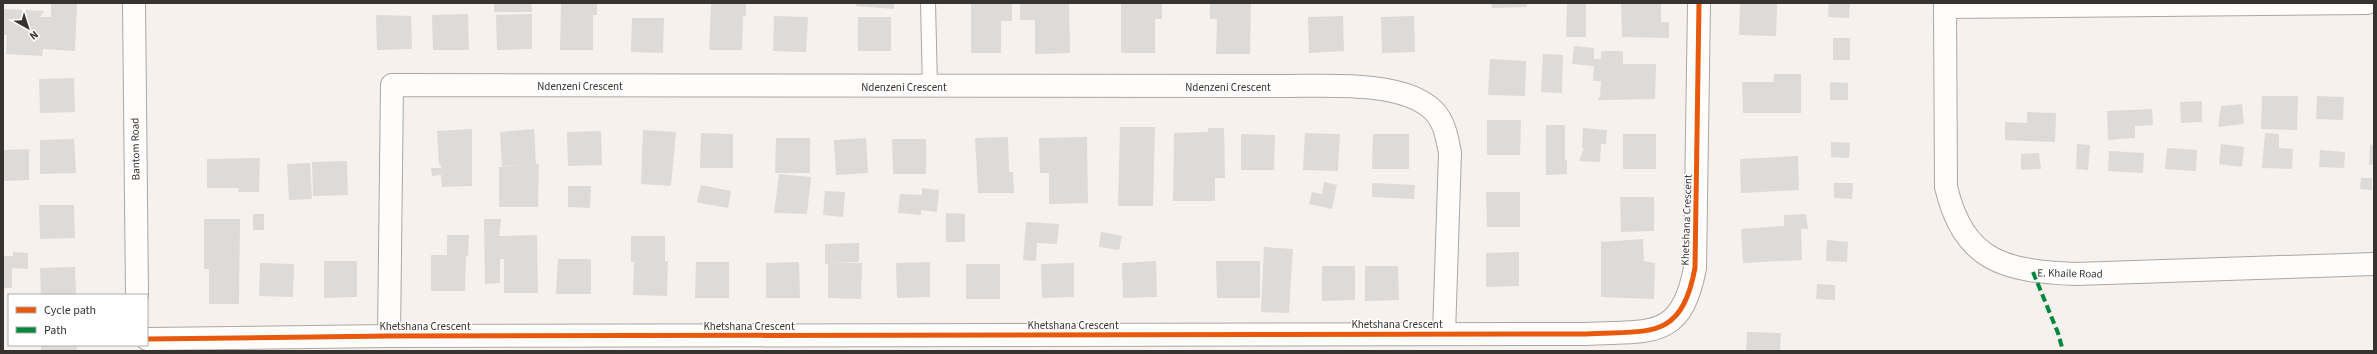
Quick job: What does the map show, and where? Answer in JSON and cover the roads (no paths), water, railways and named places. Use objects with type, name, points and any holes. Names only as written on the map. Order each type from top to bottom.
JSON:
[{"type":"street","name":"Bantom Road","points":[[134,3],[137,294]]},
{"type":"street","name":"Khetshana Crescent","points":[[148,338],[389,336],[699,344],[1444,334],[1586,334],[1644,331],[1666,326],[1674,319],[1690,292],[1695,268],[1699,3]]},
{"type":"street","points":[[1945,5],[2367,3]]},
{"type":"street","name":"E. Khaile Road","points":[[1945,5],[1946,186],[1952,212],[1966,234],[1985,254],[2001,264],[2033,272],[2075,274],[2374,264]]},
{"type":"street","name":"Ndenzeni Crescent","points":[[389,336],[392,85],[1363,87],[1398,92],[1418,99],[1434,112],[1445,129],[1450,154],[1444,334]]},
{"type":"lane","points":[[928,3],[930,87]]}]
